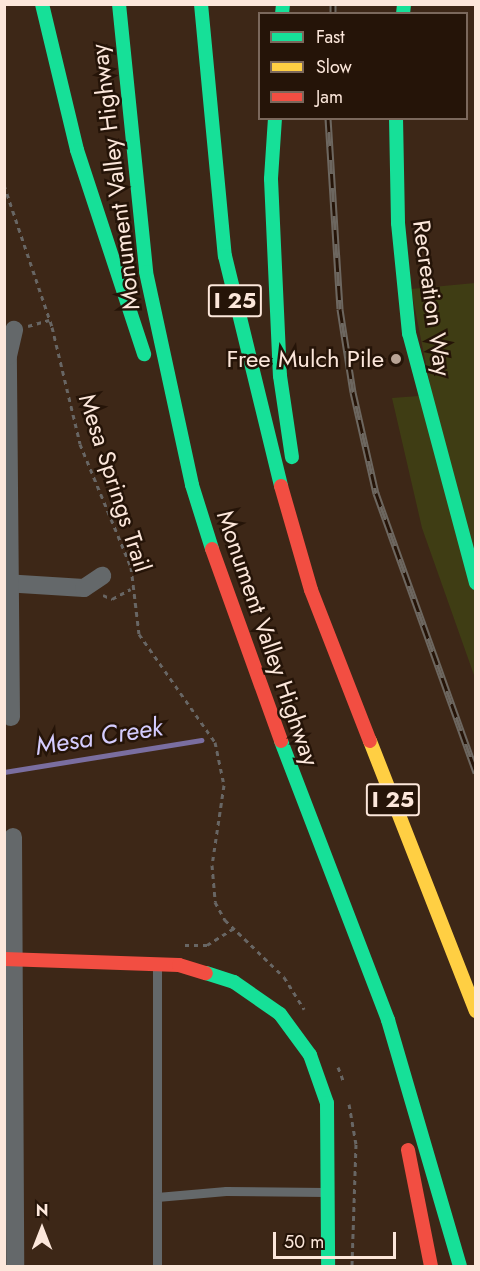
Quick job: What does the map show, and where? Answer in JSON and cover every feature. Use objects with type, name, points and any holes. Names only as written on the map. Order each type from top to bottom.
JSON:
[{"type":"main road","points":[[42,4],[77,150],[150,370],[192,485]]},
{"type":"main road","name":"Monument Valley Highway","points":[[119,4],[146,272],[192,485],[254,673],[388,1020],[460,1266]]},
{"type":"main road","name":"I 25","points":[[201,4],[210,140],[225,256],[270,450],[311,590],[476,1011]]},
{"type":"main road","points":[[275,120],[271,179],[280,376],[311,590]]},
{"type":"main road","name":"Recreation Way","points":[[396,120],[398,223],[409,333],[476,583]]},
{"type":"main road","points":[[9,959],[157,963],[234,982],[259,996],[297,1034],[327,1103],[328,1266]]},
{"type":"main road","points":[[388,1020],[431,1266]]},
{"type":"street","points":[[11,717],[6,583],[8,356],[14,330]]},
{"type":"street","points":[[6,583],[84,588],[102,576]]},
{"type":"street","points":[[13,837],[9,959],[15,1266]]},
{"type":"lane","points":[[157,963],[157,1266]]},
{"type":"lane","points":[[157,1197],[226,1191],[329,1192]]},
{"type":"path","name":"Mesa Springs Trail","points":[[5,187],[52,327],[80,444],[131,567],[139,634],[215,742],[224,785],[211,884],[215,902],[234,928],[284,977],[309,1017]]},
{"type":"path","points":[[176,945],[207,945],[234,928]]},
{"type":"path","points":[[336,1063],[356,1144],[352,1266]]},
{"type":"shaded area","points":[[475,283],[475,678],[422,528],[392,398],[432,395],[411,289]]},
{"type":"waterway","name":"Mesa Creek","points":[[4,772],[201,740]]},
{"type":"railway","points":[[333,4],[333,12]]},
{"type":"railway","points":[[328,120],[340,309],[353,392],[376,493],[476,773]]},
{"type":"traffic: fast","points":[[42,4],[77,150],[144,354]]},
{"type":"traffic: fast","points":[[119,4],[146,272],[192,485],[212,549]]},
{"type":"traffic: fast","points":[[201,4],[225,256],[281,486]]},
{"type":"traffic: fast","points":[[282,12],[283,4]]},
{"type":"traffic: fast","points":[[403,12],[404,4]]},
{"type":"traffic: fast","points":[[275,120],[271,179],[280,376],[292,457]]},
{"type":"traffic: fast","points":[[396,120],[398,223],[409,333],[476,583]]},
{"type":"traffic: fast","points":[[281,741],[388,1020],[460,1266]]},
{"type":"traffic: fast","points":[[206,973],[234,982],[280,1014],[310,1055],[327,1103],[328,1266]]},
{"type":"traffic: slow","points":[[370,741],[476,1011]]},
{"type":"traffic: jam","points":[[281,486],[311,590],[370,741]]},
{"type":"traffic: jam","points":[[212,549],[281,741]]},
{"type":"traffic: jam","points":[[4,959],[179,965],[206,973]]},
{"type":"traffic: jam","points":[[408,1150],[431,1266]]},
{"type":"place","name":"Free Mulch Pile","points":[[396,359]]}]
